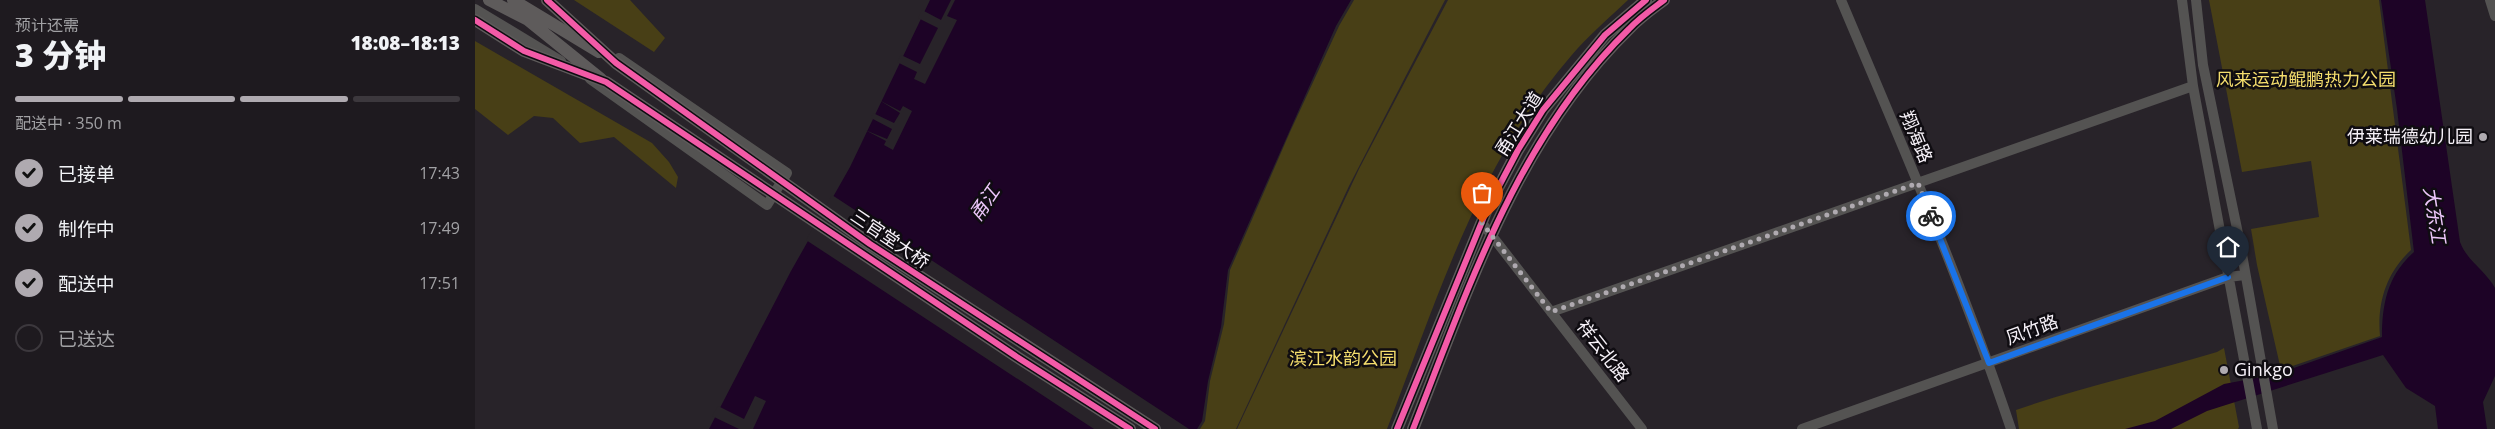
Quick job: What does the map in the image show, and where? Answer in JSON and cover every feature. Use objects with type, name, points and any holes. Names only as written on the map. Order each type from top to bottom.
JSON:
[{"type":"main road","name":"三官堂大桥","points":[[489,0],[528,20],[606,82],[1009,351],[1130,429]]},
{"type":"main road","name":"三官堂大桥","points":[[513,0],[616,63],[870,244],[1155,429]]},
{"type":"main road","points":[[547,0],[616,63]]},
{"type":"main road","name":"甬江大道","points":[[1397,429],[1482,223],[1518,150],[1543,110],[1605,35],[1646,0]]},
{"type":"main road","name":"甬江大道","points":[[1413,429],[1491,236],[1519,179],[1575,90],[1629,28],[1664,0]]},
{"type":"main road","points":[[475,20],[524,51],[606,82]]},
{"type":"street","points":[[475,9],[578,71],[767,205],[787,173],[621,59],[524,0]]},
{"type":"street","name":"翔海路","points":[[1841,0],[1918,183],[1989,363],[2011,429]]},
{"type":"street","points":[[2182,0],[2193,86],[2257,429]]},
{"type":"street","points":[[2196,0],[2203,65],[2245,275],[2265,394],[2273,429]]},
{"type":"street","points":[[2490,0],[2495,16]]},
{"type":"street","points":[[1551,312],[2193,86]]},
{"type":"street","name":"祥云北路","points":[[1482,223],[1642,429]]},
{"type":"street","name":"凤竹路","points":[[1802,429],[2228,277],[2245,275]]},
{"type":"green space","points":[[574,0],[630,0],[665,38],[654,52]]},
{"type":"green space","points":[[1354,0],[1445,0],[1349,186],[1236,429],[1200,429],[1205,421],[1210,381],[1224,324],[1230,270],[1290,132],[1339,26]]},
{"type":"green space","name":"滨江水韵公园","points":[[1448,0],[1628,0],[1591,34],[1571,56],[1538,97],[1510,141],[1485,187],[1463,234],[1387,429],[1237,429],[1359,169]]},
{"type":"green space","name":"风来运动鲲鹏热力公园","points":[[2209,0],[2379,0],[2411,250],[2395,268],[2385,289],[2380,312],[2380,336],[2281,370],[2257,265],[2251,229],[2319,217],[2311,161],[2242,172]]},
{"type":"green space","points":[[475,41],[652,143],[669,162],[678,177],[676,188],[614,137],[580,143],[553,118],[534,116],[508,135],[475,109]]},
{"type":"green space","points":[[2224,348],[2238,429],[2019,429],[2016,410],[2066,394],[2217,352]]},
{"type":"water","name":"甬江","points":[[930,0],[1351,0],[1336,26],[1228,270],[1221,327],[1208,381],[1202,421],[1197,429],[709,429],[791,271],[850,167]]},
{"type":"water","name":"大东江","points":[[2381,0],[2425,0],[2460,242],[2467,255],[2487,276],[2495,288],[2495,376],[2483,402],[2487,429],[2438,429],[2435,406],[2406,388],[2383,355],[2207,411],[2171,429],[2125,429],[2155,421],[2224,384],[2277,374],[2382,337],[2383,313],[2388,290],[2398,270],[2414,252],[2397,109]]},
{"type":"pier","points":[[951,0],[955,0],[947,16],[957,20],[925,84],[914,79],[917,72],[897,62],[901,55],[920,64],[938,28],[918,18],[922,10],[941,20]]},
{"type":"pier","points":[[879,100],[900,111],[903,106],[912,111],[893,150],[884,145],[886,141],[865,130],[887,139],[892,129],[871,118],[873,113],[894,123],[900,113]]},
{"type":"pier","points":[[832,195],[1189,429],[1094,429],[806,240]]},
{"type":"pier","points":[[755,396],[766,401],[753,429],[739,429],[712,416],[718,406],[744,419]]},
{"type":"cycle path","points":[[547,0],[616,63],[870,244],[1155,429]]},
{"type":"cycle path","points":[[1397,429],[1488,207],[1518,150],[1543,110],[1605,35],[1646,0]]},
{"type":"cycle path","points":[[1413,429],[1476,269],[1526,166],[1556,117],[1590,71],[1633,25],[1664,0]]},
{"type":"cycle path","points":[[475,20],[524,51],[606,82],[1017,357],[1130,429]]},
{"type":"way so far","points":[[1482,223],[1551,312],[1918,183],[1931,216]]},
{"type":"place","name":"伊莱瑞德幼儿园","points":[[2483,137]]},
{"type":"place","name":"Ginkgo","points":[[2224,370]]},
{"type":"route","points":[[1931,216],[1989,363],[2228,277]]}]
